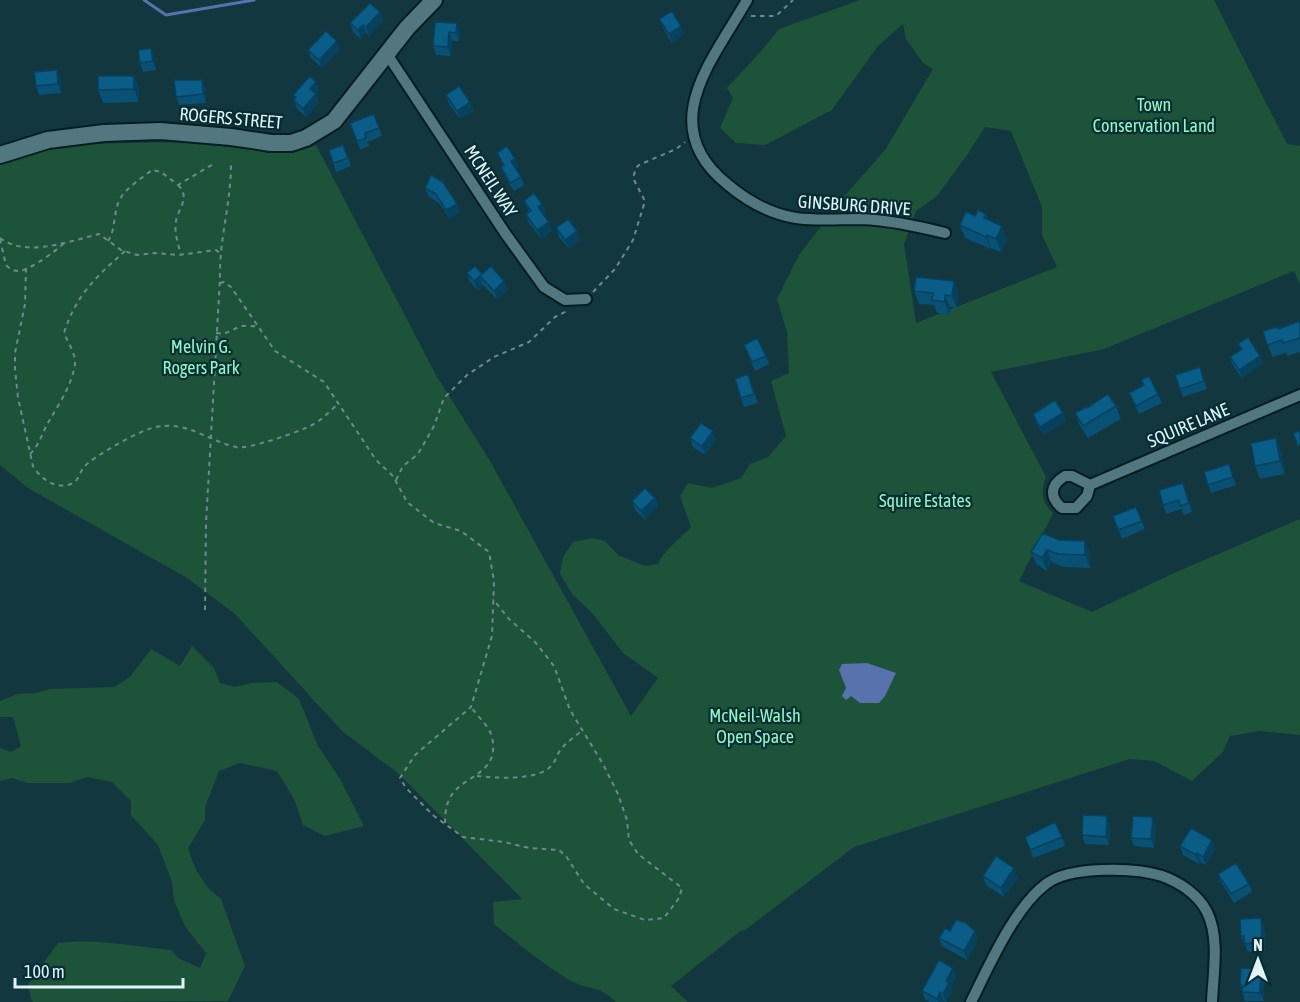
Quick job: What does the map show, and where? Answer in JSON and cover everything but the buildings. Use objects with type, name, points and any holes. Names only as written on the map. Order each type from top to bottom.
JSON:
[{"type":"street","name":"ROGERS STREET","points":[[0,155],[48,140],[104,133],[160,131],[271,143],[291,143],[306,138],[334,121],[407,28],[434,0]]},
{"type":"street","name":"GINSBURG DRIVE","points":[[747,0],[719,44],[694,100],[693,138],[705,163],[742,196],[768,209],[793,217],[811,220],[890,221],[945,233]]},
{"type":"street","name":"MCNEIL WAY","points":[[387,54],[505,233],[544,287],[565,300],[586,299]]},
{"type":"street","name":"SQUIRE LANE","points":[[1090,485],[1300,395]]},
{"type":"street","points":[[971,1002],[999,946],[1027,902],[1047,883],[1069,872],[1102,870],[1160,875],[1181,884],[1201,903],[1207,911],[1213,930],[1212,1002]]},
{"type":"path","points":[[737,15],[776,16],[793,0]]},
{"type":"path","points":[[396,480],[403,466],[418,454],[434,426],[444,398],[467,375],[494,357],[529,342],[555,318],[586,299],[615,269],[633,240],[645,201],[633,178],[636,168],[645,161],[676,149],[693,138]]},
{"type":"path","points":[[178,185],[215,163]]},
{"type":"path","points":[[205,610],[205,542],[220,253],[231,165]]},
{"type":"path","points":[[108,241],[120,198],[152,171],[161,172],[182,189],[182,207],[176,219],[176,235],[181,255]]},
{"type":"path","points":[[0,238],[6,243],[32,248],[99,234],[125,251],[137,255],[154,253],[181,255],[216,250],[220,253]]},
{"type":"path","points":[[0,238],[3,259],[6,265],[16,271],[26,268],[55,251],[64,242]]},
{"type":"path","points":[[30,454],[39,445],[48,422],[60,405],[75,365],[74,356],[64,333],[73,307],[91,282],[125,251]]},
{"type":"path","points":[[26,268],[25,303],[15,353],[18,398],[33,466],[37,474],[52,483],[61,486],[71,484],[78,480],[85,465],[110,449],[153,428],[195,429],[211,438],[237,447],[256,445],[310,426],[339,403]]},
{"type":"path","points":[[220,284],[224,282],[229,285],[275,351],[324,382],[376,460],[396,480],[407,502],[434,523],[461,531],[489,552],[494,580],[493,599],[492,636],[471,707],[415,755],[400,778],[406,788],[434,816],[463,837],[504,842],[529,848],[559,850],[566,856],[584,884],[614,909],[631,917],[645,920],[664,918],[679,898],[682,888],[638,854],[632,846],[629,840],[626,814],[618,794],[603,764],[570,710],[554,666],[535,642],[509,619],[493,599]]},
{"type":"path","points":[[216,333],[232,332],[239,327],[258,326]]},
{"type":"path","points":[[445,823],[447,806],[452,793],[477,776],[490,760],[492,743],[487,727],[471,707]]},
{"type":"path","points":[[477,776],[501,778],[537,774],[552,765],[562,748],[583,730]]},
{"type":"green space","points":[[860,0],[1214,0],[1287,144],[1300,146],[1300,285],[1294,271],[1104,349],[991,372],[1046,477],[1043,496],[1046,505],[1053,513],[1019,581],[1092,612],[1174,573],[1300,519],[1300,735],[1260,731],[1230,736],[1223,752],[1192,781],[1154,761],[1130,759],[854,847],[671,986],[688,1002],[616,1002],[598,990],[566,978],[494,924],[493,902],[522,899],[399,774],[342,731],[235,614],[187,578],[28,488],[0,465],[0,163],[32,152],[72,144],[187,142],[292,153],[316,145],[436,375],[490,461],[631,716],[658,678],[623,653],[593,614],[572,594],[560,574],[563,557],[573,542],[592,538],[605,541],[618,555],[645,566],[658,564],[668,549],[691,527],[680,496],[688,483],[712,488],[741,478],[750,464],[768,457],[786,436],[771,381],[789,373],[787,332],[777,299],[799,255],[842,199],[885,150],[933,69],[923,63],[906,39],[903,24],[878,46],[832,110],[765,145],[736,143],[720,128],[733,98],[727,88],[779,29]],"holes":[[[985,127],[1011,131],[1042,207],[1042,235],[1057,267],[916,323],[904,244],[916,211],[937,196]]]},
{"type":"green space","points":[[192,646],[214,668],[220,683],[234,687],[252,683],[277,682],[299,699],[318,746],[340,779],[364,826],[325,836],[303,825],[294,799],[277,771],[240,763],[219,771],[205,807],[205,820],[188,848],[196,870],[208,888],[221,899],[245,966],[228,1001],[33,1002],[28,984],[58,943],[101,942],[171,950],[178,958],[200,968],[206,953],[186,928],[174,901],[172,882],[158,845],[131,815],[131,801],[112,782],[87,777],[70,783],[27,783],[12,778],[0,781],[0,748],[11,752],[21,746],[13,717],[0,717],[0,701],[18,694],[36,693],[49,689],[114,687],[130,677],[151,649],[180,666]]},
{"type":"water","points":[[867,663],[896,673],[885,696],[879,703],[860,703],[851,696],[846,700],[842,696],[846,688],[839,670],[842,664]]},
{"type":"waterway","points":[[144,0],[166,15],[254,0]]},
{"type":"park label","name":"Town Conservation Land","points":[[1154,114]]},
{"type":"park label","name":"Melvin G. Rogers Park","points":[[201,356]]},
{"type":"park label","name":"Squire Estates","points":[[925,500]]},
{"type":"park label","name":"McNeil-Walsh Open Space","points":[[755,725]]}]
